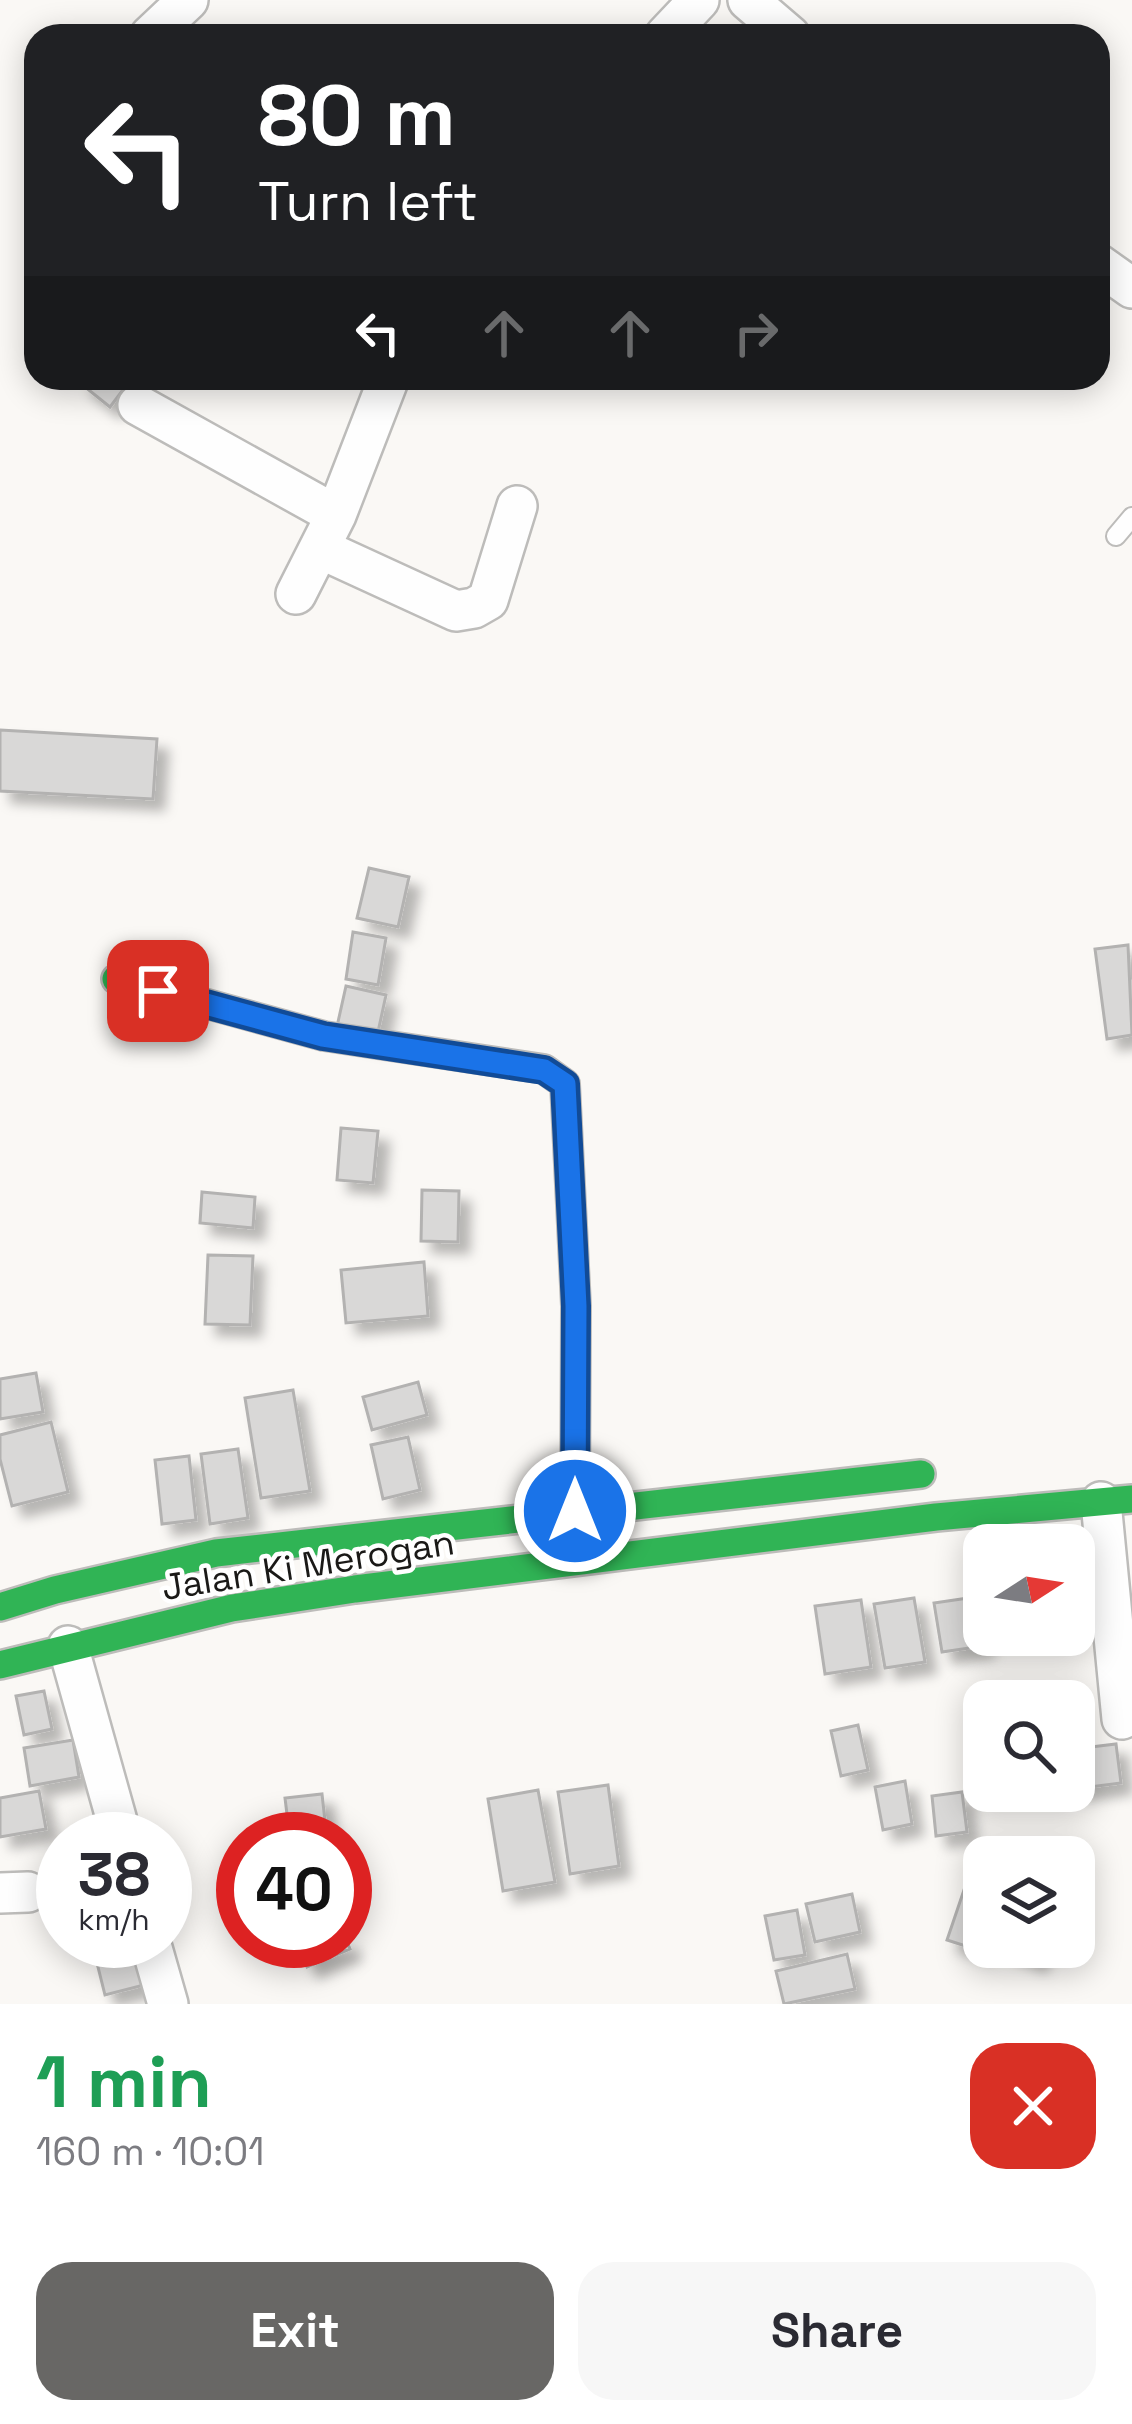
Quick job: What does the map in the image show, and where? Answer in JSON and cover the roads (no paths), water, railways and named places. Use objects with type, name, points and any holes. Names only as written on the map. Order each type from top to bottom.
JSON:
[{"type":"main road","points":[[116,979],[323,1036],[498,1061],[557,1076],[565,1084],[576,1306],[575,1511]]},
{"type":"main road","name":"Jalan Ki Merogan","points":[[0,1607],[216,1553],[939,1472]]},
{"type":"main road","name":"Jalan Ki Merogan","points":[[0,1665],[232,1609],[355,1589],[936,1516],[1117,1500]]},
{"type":"main road","points":[[340,1538],[355,1589]]},
{"type":"street","points":[[163,24],[188,0]]},
{"type":"street","points":[[676,24],[699,0]]},
{"type":"street","points":[[748,0],[776,24]]},
{"type":"street","points":[[296,594],[328,532],[384,390]]},
{"type":"street","points":[[137,405],[456,611],[488,600],[518,506]]},
{"type":"street","points":[[1117,1500],[1121,1719]]},
{"type":"street","points":[[68,1646],[114,1812]]},
{"type":"street","points":[[158,1968],[168,2004]]},
{"type":"lane","points":[[1117,536],[1132,517]]}]
